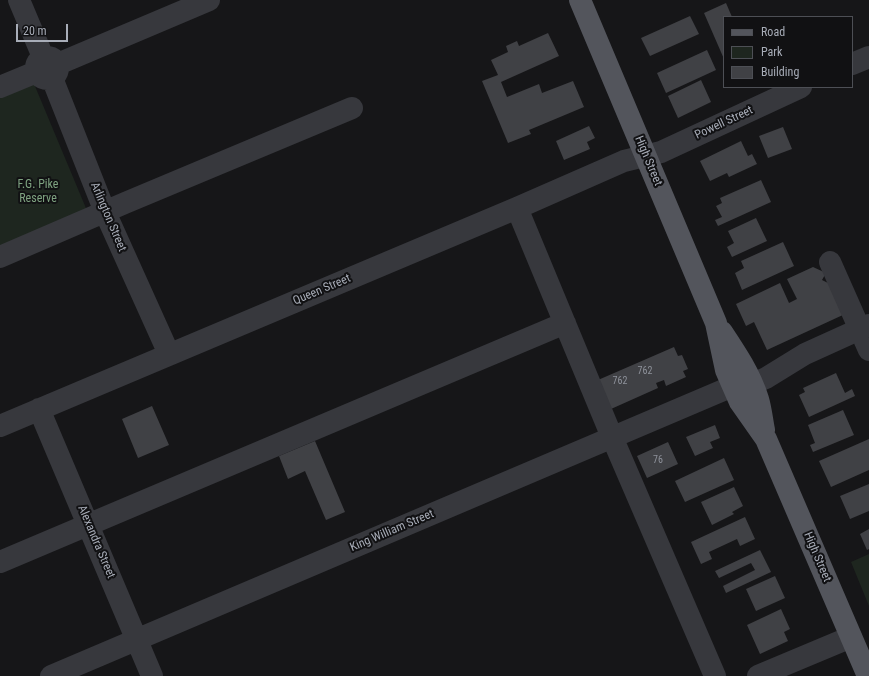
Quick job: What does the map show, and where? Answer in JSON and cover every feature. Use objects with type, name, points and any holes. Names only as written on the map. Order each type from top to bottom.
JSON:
[{"type":"main road","name":"High Street","points":[[580,0],[716,323],[726,370],[744,380],[740,402],[766,439],[868,676]]},
{"type":"street","name":"Arlington Street","points":[[19,0],[105,212],[169,354]]},
{"type":"street","points":[[0,87],[209,0]]},
{"type":"street","points":[[853,64],[869,57]]},
{"type":"street","name":"Powell Street","points":[[645,155],[661,152],[799,88]]},
{"type":"street","points":[[0,257],[352,108]]},
{"type":"street","name":"Queen Street","points":[[0,426],[517,208],[624,161],[645,155]]},
{"type":"street","points":[[517,208],[612,437],[715,676]]},
{"type":"street","points":[[830,262],[864,327],[869,350]]},
{"type":"street","points":[[0,562],[565,323]]},
{"type":"street","name":"King William Street","points":[[51,676],[744,380],[762,367],[805,354],[864,327]]},
{"type":"street","name":"Alexandra Street","points":[[39,409],[152,676]]},
{"type":"street","points":[[758,676],[851,637]]},
{"type":"green space","name":"F.G. Pike Reserve","points":[[32,79],[88,213],[0,249],[0,93]]},
{"type":"green space","points":[[869,554],[869,606],[851,562]]},
{"type":"building","points":[[726,3],[732,16],[723,16],[723,57],[704,13]]},
{"type":"building","points":[[690,16],[699,34],[650,56],[641,38]]},
{"type":"building","points":[[548,33],[559,56],[501,82],[507,97],[539,84],[542,93],[573,81],[584,107],[529,130],[531,134],[508,143],[482,81],[498,75],[491,60],[508,52],[506,46],[517,41],[519,46]]},
{"type":"building","points":[[707,50],[716,70],[666,93],[657,73]]},
{"type":"building","points":[[701,80],[711,102],[678,118],[668,96]]},
{"type":"building","points":[[589,126],[595,138],[587,142],[590,149],[564,160],[556,141]]},
{"type":"building","points":[[783,127],[792,149],[768,158],[759,136]]},
{"type":"building","points":[[741,141],[748,156],[752,154],[757,164],[729,177],[727,173],[710,181],[700,161]]},
{"type":"building","points":[[761,180],[771,202],[718,226],[715,220],[722,217],[716,206],[722,203],[720,198]]},
{"type":"building","points":[[756,218],[767,241],[732,257],[727,247],[734,243],[728,231]]},
{"type":"building","points":[[783,242],[794,266],[742,290],[735,273],[744,268],[741,261]]},
{"type":"building","points":[[813,267],[826,273],[822,280],[832,285],[845,314],[767,350],[754,322],[746,326],[736,304],[780,283],[789,303],[797,299],[787,279]]},
{"type":"building","points":[[674,347],[678,356],[682,355],[688,369],[683,371],[686,377],[666,386],[664,380],[656,383],[658,388],[611,409],[598,380]]},
{"type":"building","points":[[836,373],[845,393],[852,389],[855,396],[809,417],[799,395],[805,392],[803,388]]},
{"type":"building","points":[[152,406],[169,445],[138,458],[122,419]]},
{"type":"building","points":[[843,410],[854,435],[813,452],[810,445],[815,443],[808,425]]},
{"type":"building","points":[[715,425],[720,438],[710,442],[713,448],[695,456],[686,437]]},
{"type":"building","points":[[869,439],[869,470],[831,487],[819,461]]},
{"type":"building","points":[[315,441],[345,512],[326,520],[305,471],[288,479],[279,456]]},
{"type":"building","points":[[668,442],[678,464],[647,478],[637,456]]},
{"type":"building","points":[[724,458],[734,480],[685,502],[675,481]]},
{"type":"building","points":[[869,484],[869,511],[850,519],[840,496]]},
{"type":"building","points":[[734,487],[743,506],[732,512],[734,514],[712,525],[701,502]]},
{"type":"building","points":[[745,517],[755,539],[740,546],[737,539],[709,552],[712,559],[701,564],[691,542]]},
{"type":"building","points":[[869,529],[869,549],[867,550],[860,534]]},
{"type":"building","points":[[760,550],[771,572],[726,593],[723,586],[755,570],[751,563],[719,578],[715,571]]},
{"type":"building","points":[[775,576],[785,598],[756,611],[746,589]]},
{"type":"building","points":[[781,609],[790,629],[784,632],[788,641],[760,654],[747,625]]}]
